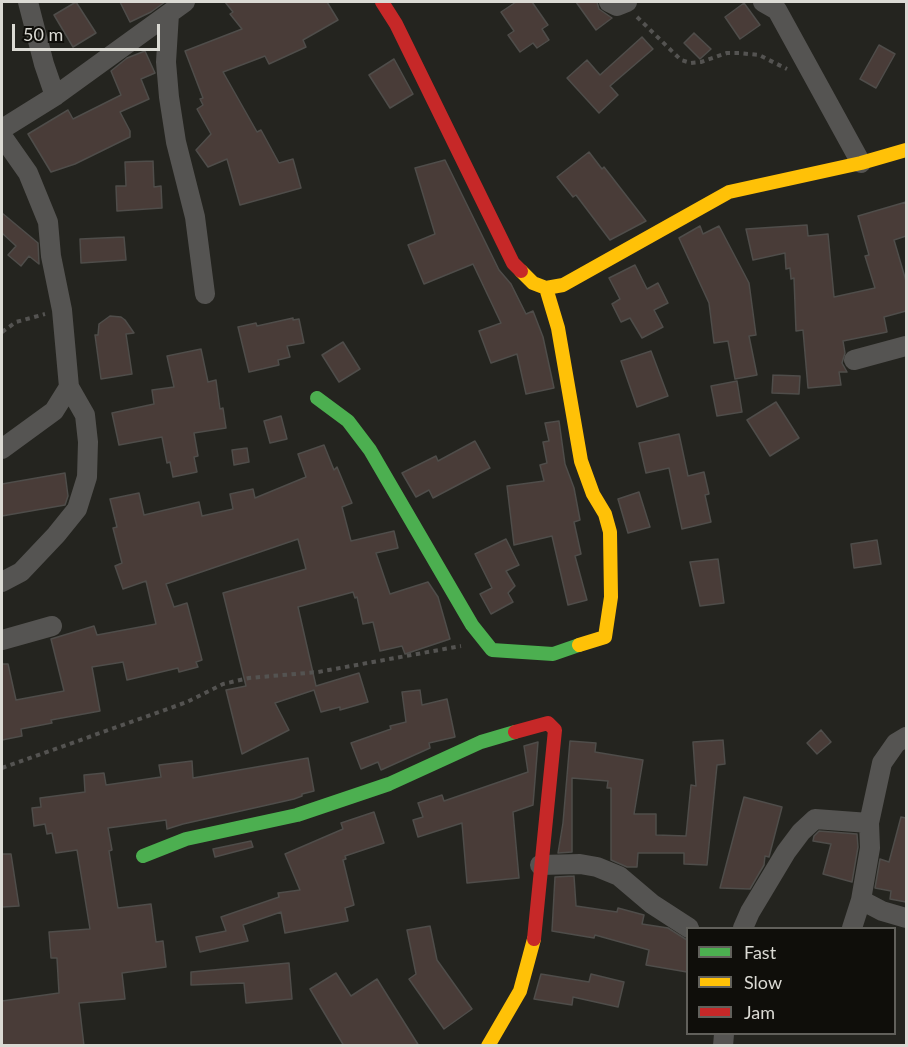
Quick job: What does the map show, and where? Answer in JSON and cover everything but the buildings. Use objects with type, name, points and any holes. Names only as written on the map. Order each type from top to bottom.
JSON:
[{"type":"street","points":[[28,2],[44,64],[56,96]]},
{"type":"street","points":[[2,129],[56,96],[185,2]]},
{"type":"street","points":[[382,2],[396,24],[513,263],[533,283],[546,288],[563,285],[729,192],[861,163],[906,150]]},
{"type":"street","points":[[763,2],[777,10],[861,163]]},
{"type":"street","points":[[169,14],[166,62],[169,97],[176,142],[195,217],[205,294]]},
{"type":"street","points":[[2,136],[28,173],[48,222],[51,256],[62,310],[69,387],[85,415],[88,442],[87,477],[77,508],[56,535],[21,572],[2,582]]},
{"type":"street","points":[[317,398],[348,421],[370,450],[472,625],[492,650],[554,654],[605,637],[611,597],[610,532],[605,514],[593,494],[581,461],[558,328],[546,288]]},
{"type":"street","points":[[854,360],[906,346]]},
{"type":"street","points":[[2,450],[54,411],[69,387]]},
{"type":"street","points":[[2,640],[52,626]]},
{"type":"street","points":[[143,856],[186,838],[297,815],[388,784],[481,742],[548,723],[555,730],[547,822],[540,865],[536,932],[520,991],[488,1046]]},
{"type":"street","points":[[852,927],[861,900],[870,848],[869,824],[882,763],[896,743],[906,737]]},
{"type":"street","points":[[743,927],[786,852],[801,832],[815,819],[869,824]]},
{"type":"street","points":[[540,865],[580,864],[597,867],[619,876],[652,904],[687,927]]},
{"type":"street","points":[[861,900],[882,911],[906,918]]},
{"type":"path","points":[[620,2],[681,60],[691,63],[701,62],[727,53],[759,55],[815,82]]},
{"type":"path","points":[[2,332],[16,322],[62,310]]},
{"type":"path","points":[[2,768],[187,702],[223,684],[249,678],[318,672],[462,646],[492,650]]},
{"type":"traffic: fast","points":[[317,398],[348,421],[370,450],[472,625],[492,650],[553,654],[579,645]]},
{"type":"traffic: fast","points":[[143,856],[186,839],[297,815],[389,784],[481,742],[515,732]]},
{"type":"traffic: slow","points":[[521,271],[533,283],[546,288],[563,285],[729,192],[861,163],[906,150]]},
{"type":"traffic: slow","points":[[546,288],[558,328],[581,461],[593,494],[605,514],[610,532],[611,597],[605,637],[579,645]]},
{"type":"traffic: slow","points":[[488,1046],[520,991],[534,939]]},
{"type":"traffic: jam","points":[[382,2],[396,24],[513,263],[521,271]]},
{"type":"traffic: jam","points":[[515,732],[548,723],[555,730],[534,939]]}]
